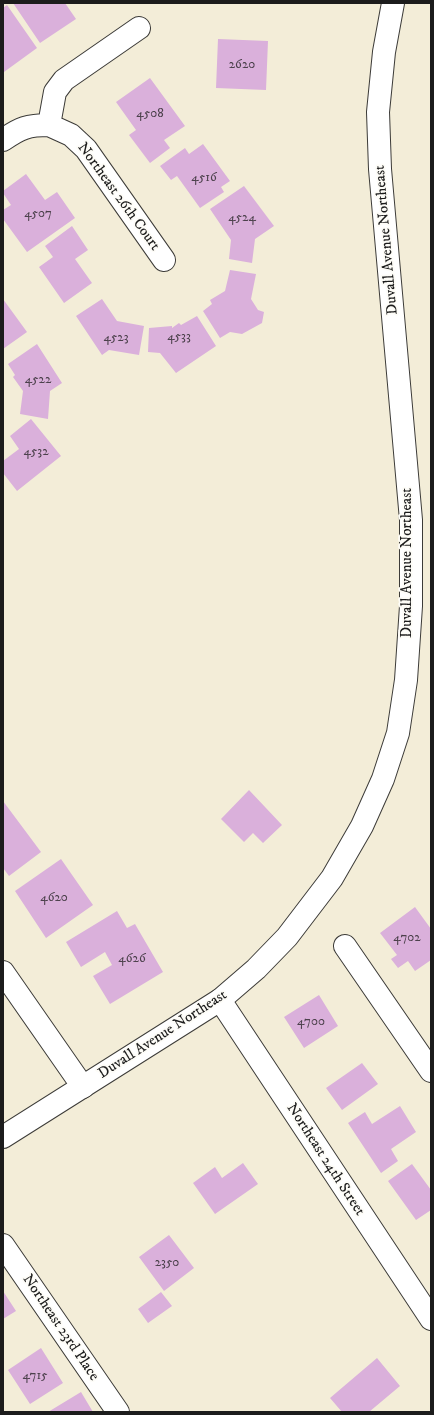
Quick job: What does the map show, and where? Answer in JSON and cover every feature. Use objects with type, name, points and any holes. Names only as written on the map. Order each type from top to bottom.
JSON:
[{"type":"main road","name":"Duvall Avenue Northeast","points":[[3,1137],[220,1000],[256,969],[287,937],[332,878],[362,826],[383,779],[398,733],[406,680],[412,606],[411,520],[380,169],[378,112],[384,52],[393,3]]},
{"type":"main road","points":[[3,140],[16,131],[31,125],[49,125],[55,92],[64,80],[139,28]]},
{"type":"main road","name":"Northeast 26th Court","points":[[49,125],[71,135],[86,149],[164,260]]},
{"type":"main road","points":[[345,946],[431,1072]]},
{"type":"main road","points":[[3,972],[83,1087]]},
{"type":"main road","name":"Northeast 24th Street","points":[[220,1000],[431,1319]]},
{"type":"main road","name":"Northeast 23rd Place","points":[[3,1245],[118,1412]]},
{"type":"building","points":[[13,3],[65,3],[76,19],[40,43]]},
{"type":"building","points":[[7,5],[37,48],[4,72],[3,8]]},
{"type":"building","points":[[218,39],[268,41],[266,90],[216,88]]},
{"type":"building","points":[[150,78],[185,126],[164,140],[170,148],[150,163],[129,135],[136,130],[116,102]]},
{"type":"building","points":[[203,144],[230,181],[221,187],[224,192],[200,208],[177,176],[171,180],[160,166],[185,148],[189,154]]},
{"type":"building","points":[[26,174],[45,200],[57,192],[75,218],[27,252],[3,219],[3,210],[11,205],[3,191]]},
{"type":"building","points":[[244,186],[274,226],[255,239],[252,263],[229,259],[231,240],[210,209]]},
{"type":"building","points":[[72,226],[88,250],[75,259],[92,283],[64,303],[39,267],[53,257],[45,246]]},
{"type":"building","points":[[230,270],[256,274],[251,299],[258,310],[264,312],[262,323],[242,334],[230,332],[220,338],[203,311],[212,304],[210,300],[225,291]]},
{"type":"building","points":[[3,299],[27,332],[3,349]]},
{"type":"building","points":[[102,299],[117,321],[144,326],[139,355],[109,350],[102,355],[76,316]]},
{"type":"building","points":[[197,316],[216,346],[176,373],[160,353],[148,352],[149,328],[172,326],[172,328],[179,323],[181,325]]},
{"type":"building","points":[[37,344],[62,383],[50,391],[48,419],[20,414],[23,391],[13,377],[15,375],[8,364]]},
{"type":"building","points":[[31,419],[61,456],[17,491],[3,473],[3,461],[19,449],[10,436]]},
{"type":"building","points":[[249,790],[282,825],[263,843],[253,833],[244,842],[221,819]]},
{"type":"building","points":[[3,801],[41,852],[9,876],[3,868]]},
{"type":"building","points":[[61,859],[93,905],[46,938],[15,891]]},
{"type":"building","points":[[415,907],[431,929],[431,960],[415,971],[408,961],[398,968],[391,959],[397,955],[380,933]]},
{"type":"building","points":[[117,911],[127,928],[135,924],[163,972],[110,1004],[93,976],[112,965],[105,952],[81,967],[66,942]]},
{"type":"building","points":[[319,995],[338,1026],[304,1048],[284,1017]]},
{"type":"building","points":[[362,1063],[378,1084],[342,1110],[326,1088]]},
{"type":"building","points":[[400,1106],[416,1132],[391,1149],[398,1161],[381,1173],[348,1123],[365,1112],[372,1124]]},
{"type":"building","points":[[243,1163],[258,1184],[215,1214],[193,1183],[215,1167],[222,1178]]},
{"type":"building","points":[[412,1164],[431,1190],[431,1210],[416,1220],[388,1181]]},
{"type":"building","points":[[169,1235],[194,1268],[164,1291],[139,1257]]},
{"type":"building","points":[[3,1291],[16,1311],[3,1319]]},
{"type":"building","points":[[161,1292],[172,1306],[148,1323],[138,1309]]},
{"type":"building","points":[[41,1348],[63,1383],[30,1404],[8,1370]]},
{"type":"building","points":[[377,1358],[400,1386],[369,1412],[342,1412],[330,1398]]},
{"type":"building","points":[[81,1392],[93,1412],[48,1412]]}]
